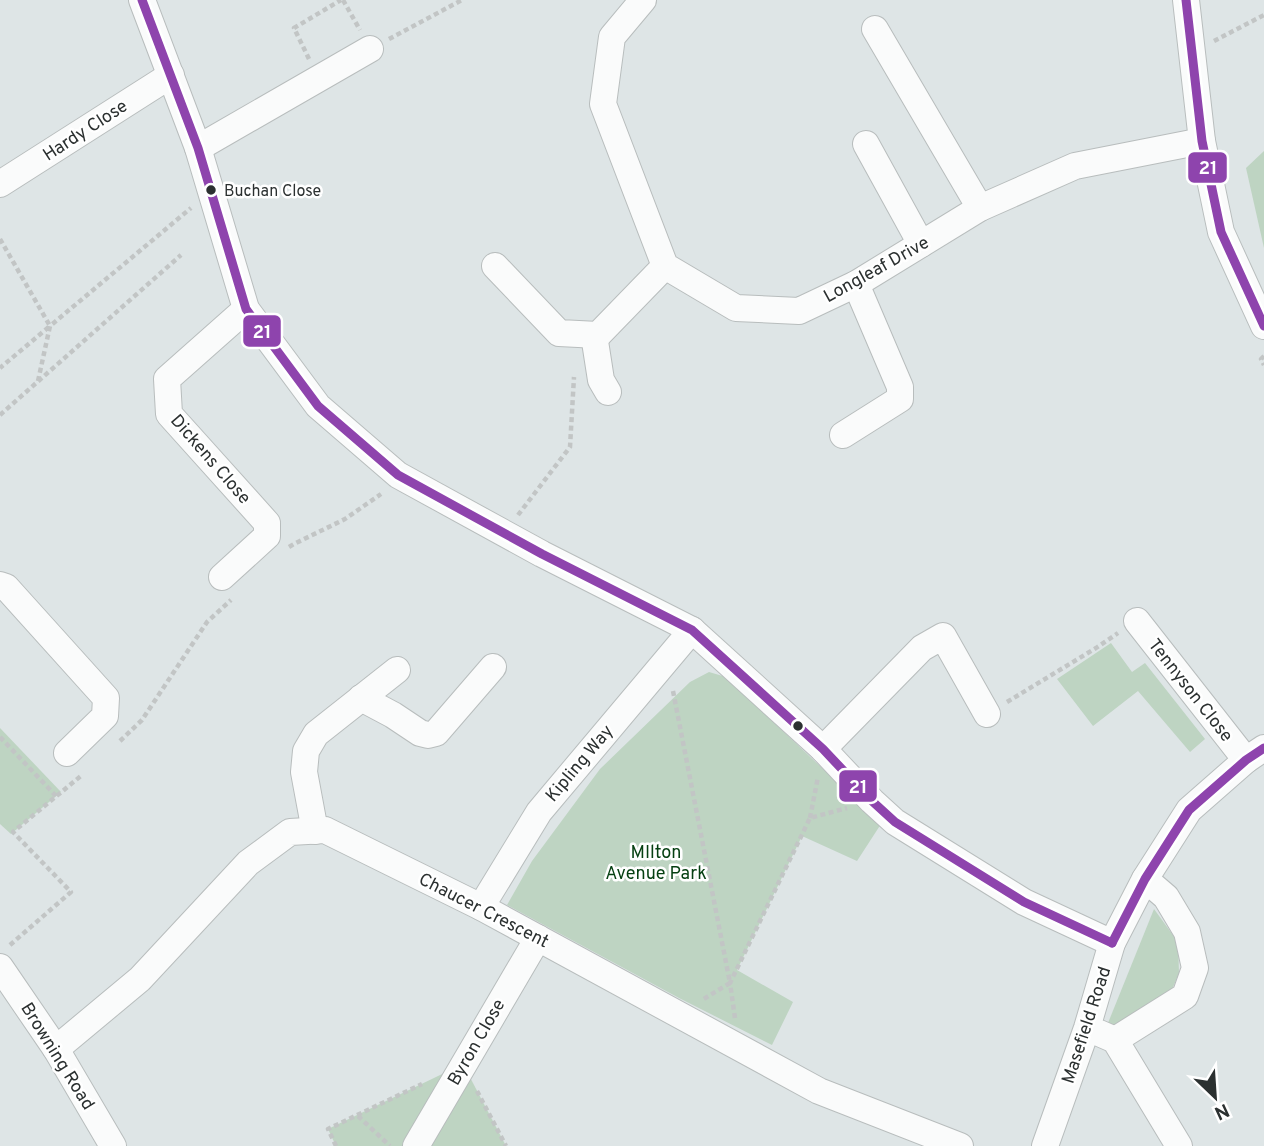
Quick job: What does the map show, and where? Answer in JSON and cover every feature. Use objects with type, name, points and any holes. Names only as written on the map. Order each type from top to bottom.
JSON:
[{"type":"street","points":[[142,0],[198,148],[246,309],[318,406],[398,475],[692,630],[823,750],[895,822],[1024,902],[1112,943]]},
{"type":"street","points":[[495,266],[528,287],[559,333],[598,335],[665,266],[603,104],[612,37],[643,0]]},
{"type":"street","points":[[1186,0],[1202,141],[1221,232],[1264,326]]},
{"type":"street","points":[[875,29],[980,208]]},
{"type":"street","points":[[198,148],[370,49]]},
{"type":"street","name":"Hardy Close","points":[[0,184],[171,75]]},
{"type":"street","name":"Longleaf Drive","points":[[665,266],[736,308],[799,310],[856,284],[980,208],[1075,166],[1202,141]]},
{"type":"street","points":[[866,144],[921,244]]},
{"type":"street","points":[[843,435],[900,399],[900,387],[856,284]]},
{"type":"street","name":"Dickens Close","points":[[230,586],[267,536],[267,523],[169,414],[167,379],[246,309]]},
{"type":"street","points":[[585,334],[608,392]]},
{"type":"street","points":[[0,585],[6,587],[106,698],[105,716],[76,763]]},
{"type":"street","name":"Tennyson Close","points":[[1137,621],[1255,754]]},
{"type":"street","name":"Kipling Way","points":[[481,907],[539,811],[692,630]]},
{"type":"street","points":[[823,750],[922,648],[943,636],[986,714]]},
{"type":"street","points":[[361,698],[420,733],[428,735],[436,733],[493,667]]},
{"type":"street","points":[[315,831],[304,772],[306,751],[316,734],[397,670]]},
{"type":"street","name":"Masefield Road","points":[[1045,1146],[1087,1028],[1112,943],[1145,879],[1189,810],[1255,754]]},
{"type":"street","name":"Chaucer Crescent","points":[[56,1049],[140,979],[248,863],[290,832],[326,830],[538,937],[819,1091],[960,1146]]},
{"type":"street","points":[[1115,1040],[1185,996],[1195,968],[1187,932],[1166,897],[1145,879]]},
{"type":"street","name":"Byron Close","points":[[416,1146],[538,937]]},
{"type":"street","name":"Browning Road","points":[[5,956],[113,1146]]},
{"type":"street","points":[[1087,1028],[1115,1040],[1179,1146]]},
{"type":"path","points":[[318,78],[293,28],[342,0],[370,49],[462,0]]},
{"type":"path","points":[[1192,55],[1220,37],[1264,15]]},
{"type":"path","points":[[0,368],[211,192]]},
{"type":"path","points":[[0,239],[50,326],[38,381]]},
{"type":"path","points":[[0,415],[181,255]]},
{"type":"path","points":[[504,533],[570,447],[585,334]]},
{"type":"path","points":[[1264,356],[1261,359],[1264,365]]},
{"type":"path","points":[[284,552],[293,544],[345,519],[389,488],[398,475]]},
{"type":"path","points":[[113,746],[142,720],[230,586]]},
{"type":"path","points":[[986,714],[1137,621]]},
{"type":"path","points":[[667,660],[730,984],[739,1048]]},
{"type":"path","points":[[0,737],[56,796]]},
{"type":"path","points":[[730,984],[810,818],[823,750]]},
{"type":"path","points":[[5,956],[71,892],[13,832],[56,796],[76,763]]},
{"type":"path","points":[[810,818],[872,801]]},
{"type":"path","points":[[463,1064],[506,1146]]},
{"type":"path","points":[[337,1146],[328,1129],[428,1081]]},
{"type":"path","points":[[357,1115],[390,1146]]},
{"type":"green space","points":[[1264,151],[1264,248],[1246,168]]},
{"type":"green space","points":[[1111,643],[1132,672],[1145,663],[1205,739],[1190,752],[1138,691],[1093,726],[1057,679]]},
{"type":"green space","name":"MIlton Avenue Park","points":[[709,672],[726,677],[881,824],[857,861],[802,836],[737,970],[793,1002],[772,1045],[507,905],[532,861],[600,769],[690,682]]},
{"type":"green space","points":[[0,728],[61,792],[11,834],[0,824]]},
{"type":"green space","points":[[1154,909],[1178,942],[1179,973],[1171,992],[1119,1028],[1108,1023]]},
{"type":"green space","points":[[463,1064],[506,1146],[336,1146],[328,1129]]},
{"type":"transit line","name":"21","points":[[142,0],[198,148],[246,309],[318,406],[398,475],[542,554],[692,630],[823,749],[895,822],[1024,902],[1112,943]]},
{"type":"transit line","name":"21","points":[[1186,0],[1202,141],[1221,232],[1264,326]]},
{"type":"transit line","name":"21","points":[[1112,943],[1145,879],[1189,810],[1246,760],[1264,748]]},
{"type":"place","name":"Buchan Close","points":[[211,190]]}]
